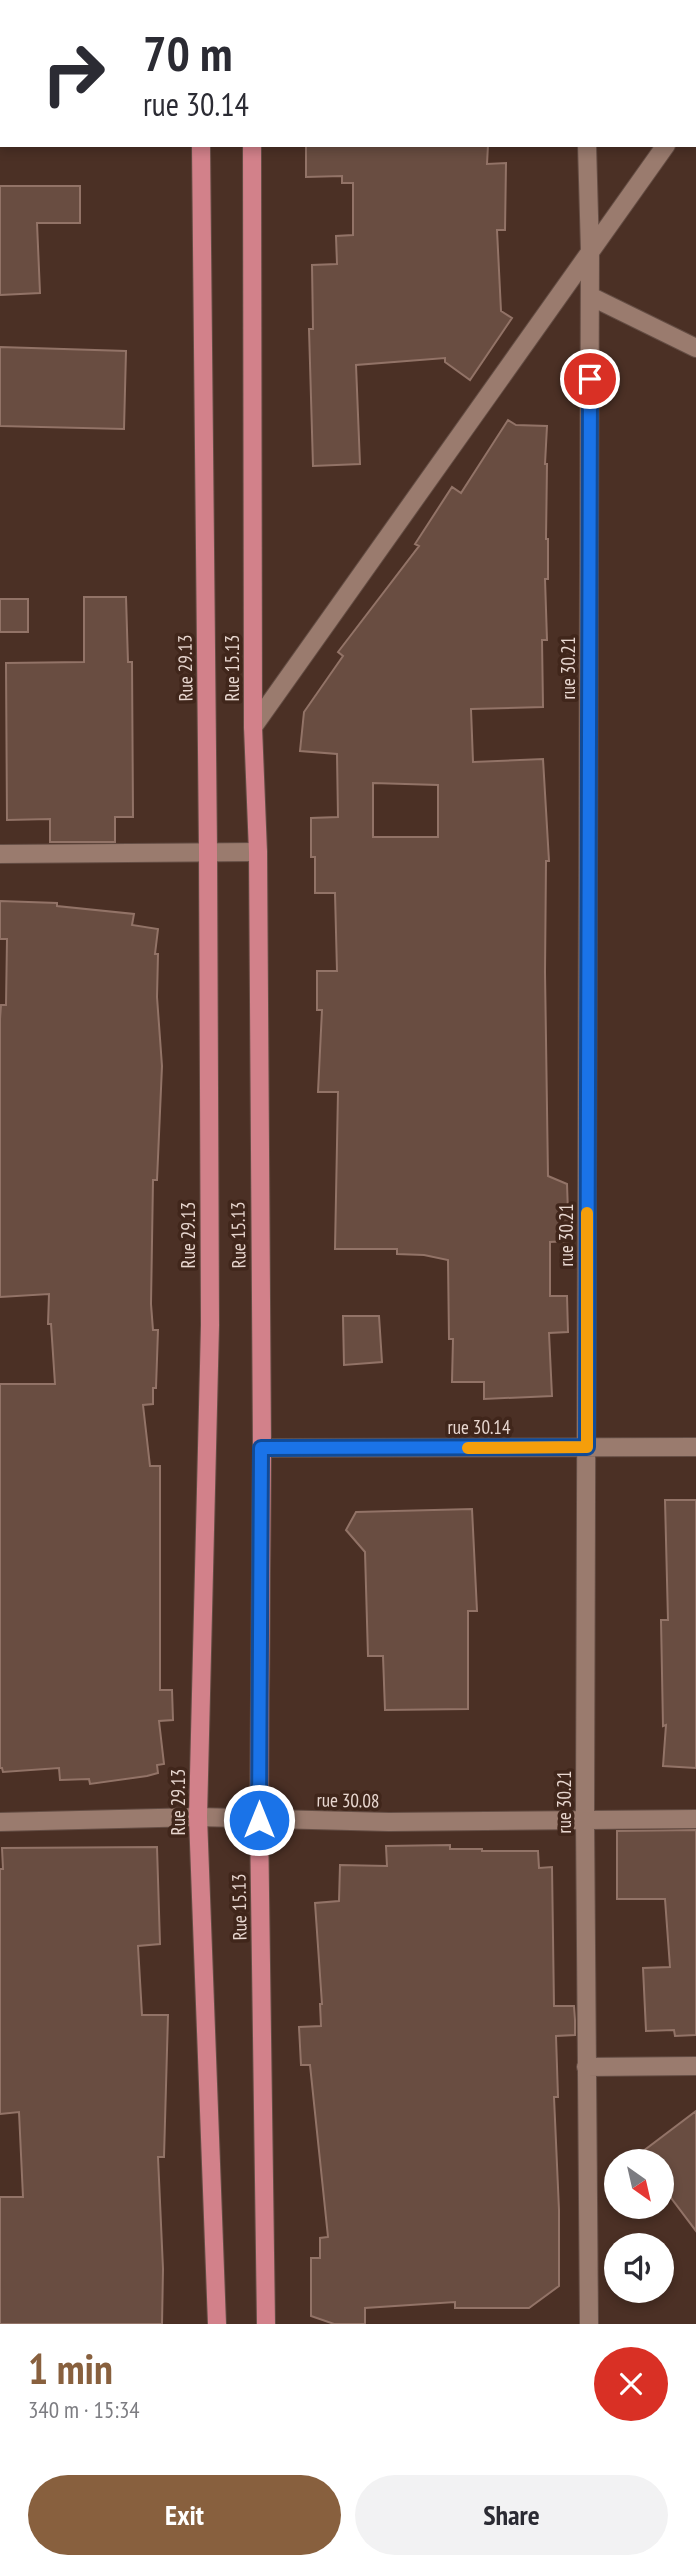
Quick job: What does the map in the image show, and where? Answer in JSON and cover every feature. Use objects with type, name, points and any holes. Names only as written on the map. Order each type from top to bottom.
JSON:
[{"type":"main road","name":"Rue 29.13","points":[[201,147],[210,1325],[198,1817],[217,2324]]},
{"type":"main road","name":"Rue 15.13","points":[[252,147],[253,727],[258,852],[261,1448],[259,1820],[265,2324]]},
{"type":"street","name":"rue 30.21","points":[[587,147],[590,296],[585,1819],[589,2324]]},
{"type":"street","points":[[253,727],[665,147]]},
{"type":"street","points":[[590,296],[696,348]]},
{"type":"street","points":[[0,854],[258,852]]},
{"type":"street","name":"rue 30.14","points":[[261,1448],[696,1447]]},
{"type":"street","name":"rue 30.08","points":[[0,1822],[198,1817],[389,1822],[696,1819]]},
{"type":"street","points":[[586,2067],[696,2066]]},
{"type":"building","points":[[306,147],[488,147],[487,164],[506,163],[505,230],[497,230],[501,311],[512,318],[470,380],[445,362],[445,358],[356,365],[360,464],[313,466],[309,329],[313,329],[312,265],[337,264],[336,236],[353,235],[353,183],[342,183],[342,176],[306,177]]},
{"type":"building","points":[[0,186],[80,186],[80,223],[37,223],[40,293],[0,295]]},
{"type":"building","points":[[0,347],[126,351],[124,429],[0,426]]},
{"type":"building","points":[[508,420],[516,425],[547,426],[545,464],[548,579],[545,579],[547,640],[542,640],[543,707],[471,709],[473,762],[543,759],[549,861],[546,861],[545,972],[548,1176],[567,1184],[569,1241],[550,1242],[550,1296],[567,1296],[568,1332],[549,1333],[552,1396],[484,1399],[484,1382],[452,1382],[453,1339],[449,1339],[448,1260],[424,1255],[397,1254],[397,1249],[335,1249],[338,1092],[318,1092],[322,1010],[317,1010],[317,971],[337,971],[335,893],[315,893],[311,818],[338,817],[337,754],[300,751],[304,712],[343,656],[338,652],[419,546],[415,544],[452,487],[461,493]],"holes":[[[373,783],[438,785],[438,837],[373,837]]]},
{"type":"building","points":[[84,597],[126,597],[128,662],[132,662],[133,817],[115,817],[115,842],[50,842],[50,819],[7,820],[6,663],[84,662]]},
{"type":"building","points":[[0,599],[28,599],[28,632],[0,632]]},
{"type":"building","points":[[0,901],[57,903],[57,906],[134,914],[132,925],[158,929],[155,954],[158,954],[157,997],[162,1066],[157,1180],[153,1180],[151,1304],[153,1330],[158,1330],[153,1404],[143,1405],[150,1466],[160,1466],[160,1690],[172,1690],[173,1720],[159,1721],[164,1764],[157,1765],[158,1773],[90,1784],[89,1779],[60,1780],[59,1768],[3,1772],[0,1768],[0,1384],[55,1384],[51,1324],[48,1324],[49,1294],[0,1297],[0,1019],[1,1005],[6,1005],[7,939],[0,939]]},
{"type":"building","points":[[343,1316],[379,1316],[382,1362],[344,1365]]},
{"type":"building","points":[[665,1500],[696,1500],[696,1768],[663,1766],[666,1725],[663,1726],[661,1620],[668,1620]]},
{"type":"building","points":[[472,1509],[477,1611],[468,1611],[468,1709],[385,1710],[383,1656],[368,1656],[365,1552],[346,1530],[356,1512]]},
{"type":"building","points":[[696,1830],[696,2035],[675,2036],[674,2030],[646,2031],[643,1968],[670,1967],[665,1899],[617,1899],[617,1831]]},
{"type":"building","points":[[450,1845],[450,1849],[538,1851],[539,1868],[552,1867],[554,2006],[574,2006],[575,2020],[575,2035],[556,2036],[558,2097],[554,2097],[559,2286],[529,2308],[455,2308],[455,2302],[365,2308],[365,2324],[334,2324],[311,2316],[311,2258],[320,2258],[320,2238],[328,2237],[310,2065],[301,2065],[299,2027],[321,2026],[315,1903],[339,1901],[340,1865],[387,1866],[386,1846]]},
{"type":"building","points":[[157,1847],[160,1944],[138,1946],[142,2015],[168,2015],[164,2157],[158,2157],[163,2269],[162,2324],[0,2324],[0,2197],[23,2197],[19,2112],[0,2114],[2,1848]]},
{"type":"building","points":[[696,2111],[696,2231],[674,2202],[674,2149],[646,2149]]},
{"type":"slow traffic","points":[[468,1448],[587,1447],[587,1213]]},
{"type":"route","points":[[259,1820],[261,1448],[587,1447],[590,379]]}]
